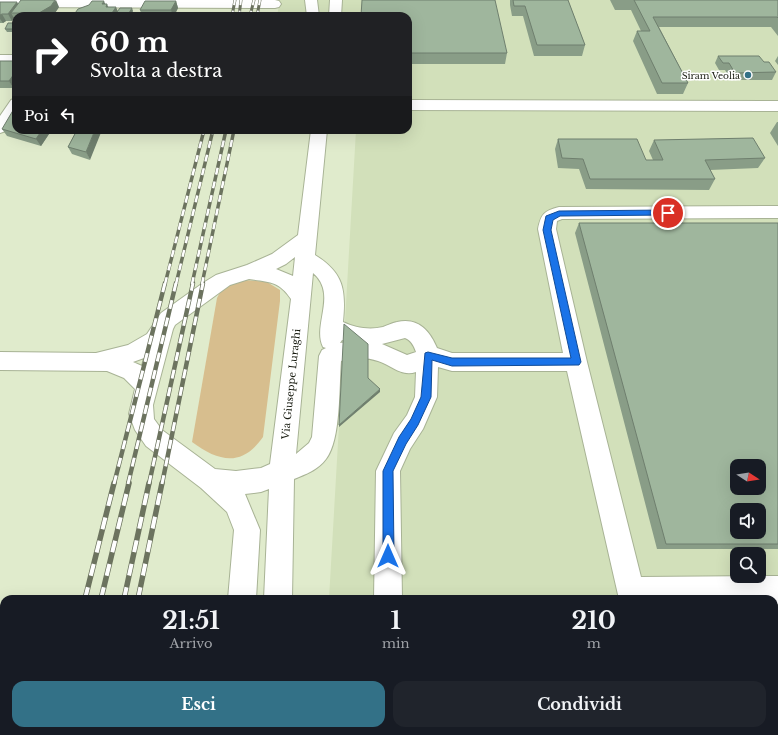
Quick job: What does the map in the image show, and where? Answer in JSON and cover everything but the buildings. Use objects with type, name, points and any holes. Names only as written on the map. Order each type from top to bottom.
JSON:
[{"type":"street","points":[[311,0],[312,12]]},
{"type":"street","points":[[335,12],[336,0]]},
{"type":"street","points":[[139,12],[144,2]]},
{"type":"street","points":[[0,3],[144,2],[274,7]]},
{"type":"street","points":[[75,12],[81,3]]},
{"type":"street","points":[[0,59],[12,59]]},
{"type":"street","points":[[412,105],[778,106]]},
{"type":"street","points":[[0,128],[12,111]]},
{"type":"street","name":"Via Giuseppe Luraghi","points":[[278,595],[282,511],[282,471],[319,134]]},
{"type":"street","points":[[778,212],[559,213],[549,218],[547,230],[576,362],[632,595],[778,590]]},
{"type":"street","points":[[96,361],[122,356],[141,349],[153,342],[160,334],[168,319],[223,280],[249,272],[306,248],[320,268],[328,276],[332,284],[334,297],[324,437],[318,451],[304,463],[261,480],[236,483],[210,480]]},
{"type":"street","points":[[249,272],[273,274],[291,283],[300,297]]},
{"type":"street","points":[[332,326],[345,333],[363,336],[379,336],[399,330],[408,330],[418,334],[424,342],[428,355],[426,397],[415,422],[402,441],[388,471],[388,595]]},
{"type":"street","points":[[160,334],[141,414],[143,423],[154,438],[210,480],[237,504],[247,530],[242,595]]},
{"type":"street","points":[[330,356],[348,349],[369,350],[388,355],[405,365],[417,364],[428,355]]},
{"type":"street","points":[[428,355],[452,362],[576,362]]},
{"type":"street","points":[[0,361],[108,362],[132,371],[143,381],[146,389]]},
{"type":"shaded area","points":[[280,0],[778,0],[778,595],[329,595],[356,134],[412,134],[412,12],[278,12]]},
{"type":"shaded area","points":[[245,280],[267,282],[280,290],[280,301],[263,437],[255,447],[247,453],[238,457],[230,458],[212,454],[192,442],[217,298],[228,284]]},
{"type":"railway","points":[[233,12],[235,0]]},
{"type":"railway","points":[[240,12],[241,0]]},
{"type":"railway","points":[[251,12],[254,0]]},
{"type":"railway","points":[[258,12],[260,0]]},
{"type":"railway","points":[[165,284],[203,134]]},
{"type":"railway","points":[[176,284],[212,134]]},
{"type":"railway","points":[[192,284],[225,134]]},
{"type":"railway","points":[[202,284],[233,134]]},
{"type":"railway","points":[[114,484],[165,283]]},
{"type":"railway","points":[[128,484],[176,283]]},
{"type":"railway","points":[[149,484],[193,283]]},
{"type":"railway","points":[[162,484],[203,283]]},
{"type":"railway","points":[[86,595],[114,483]]},
{"type":"railway","points":[[102,595],[129,483]]},
{"type":"railway","points":[[125,595],[149,483]]},
{"type":"railway","points":[[139,595],[162,483]]},
{"type":"place","name":"Siram Veolia","points":[[748,75]]},
{"type":"route","points":[[388,556],[388,471],[402,441],[415,422],[426,397],[428,355],[452,362],[576,362],[547,230],[549,218],[559,213],[668,213]]}]
